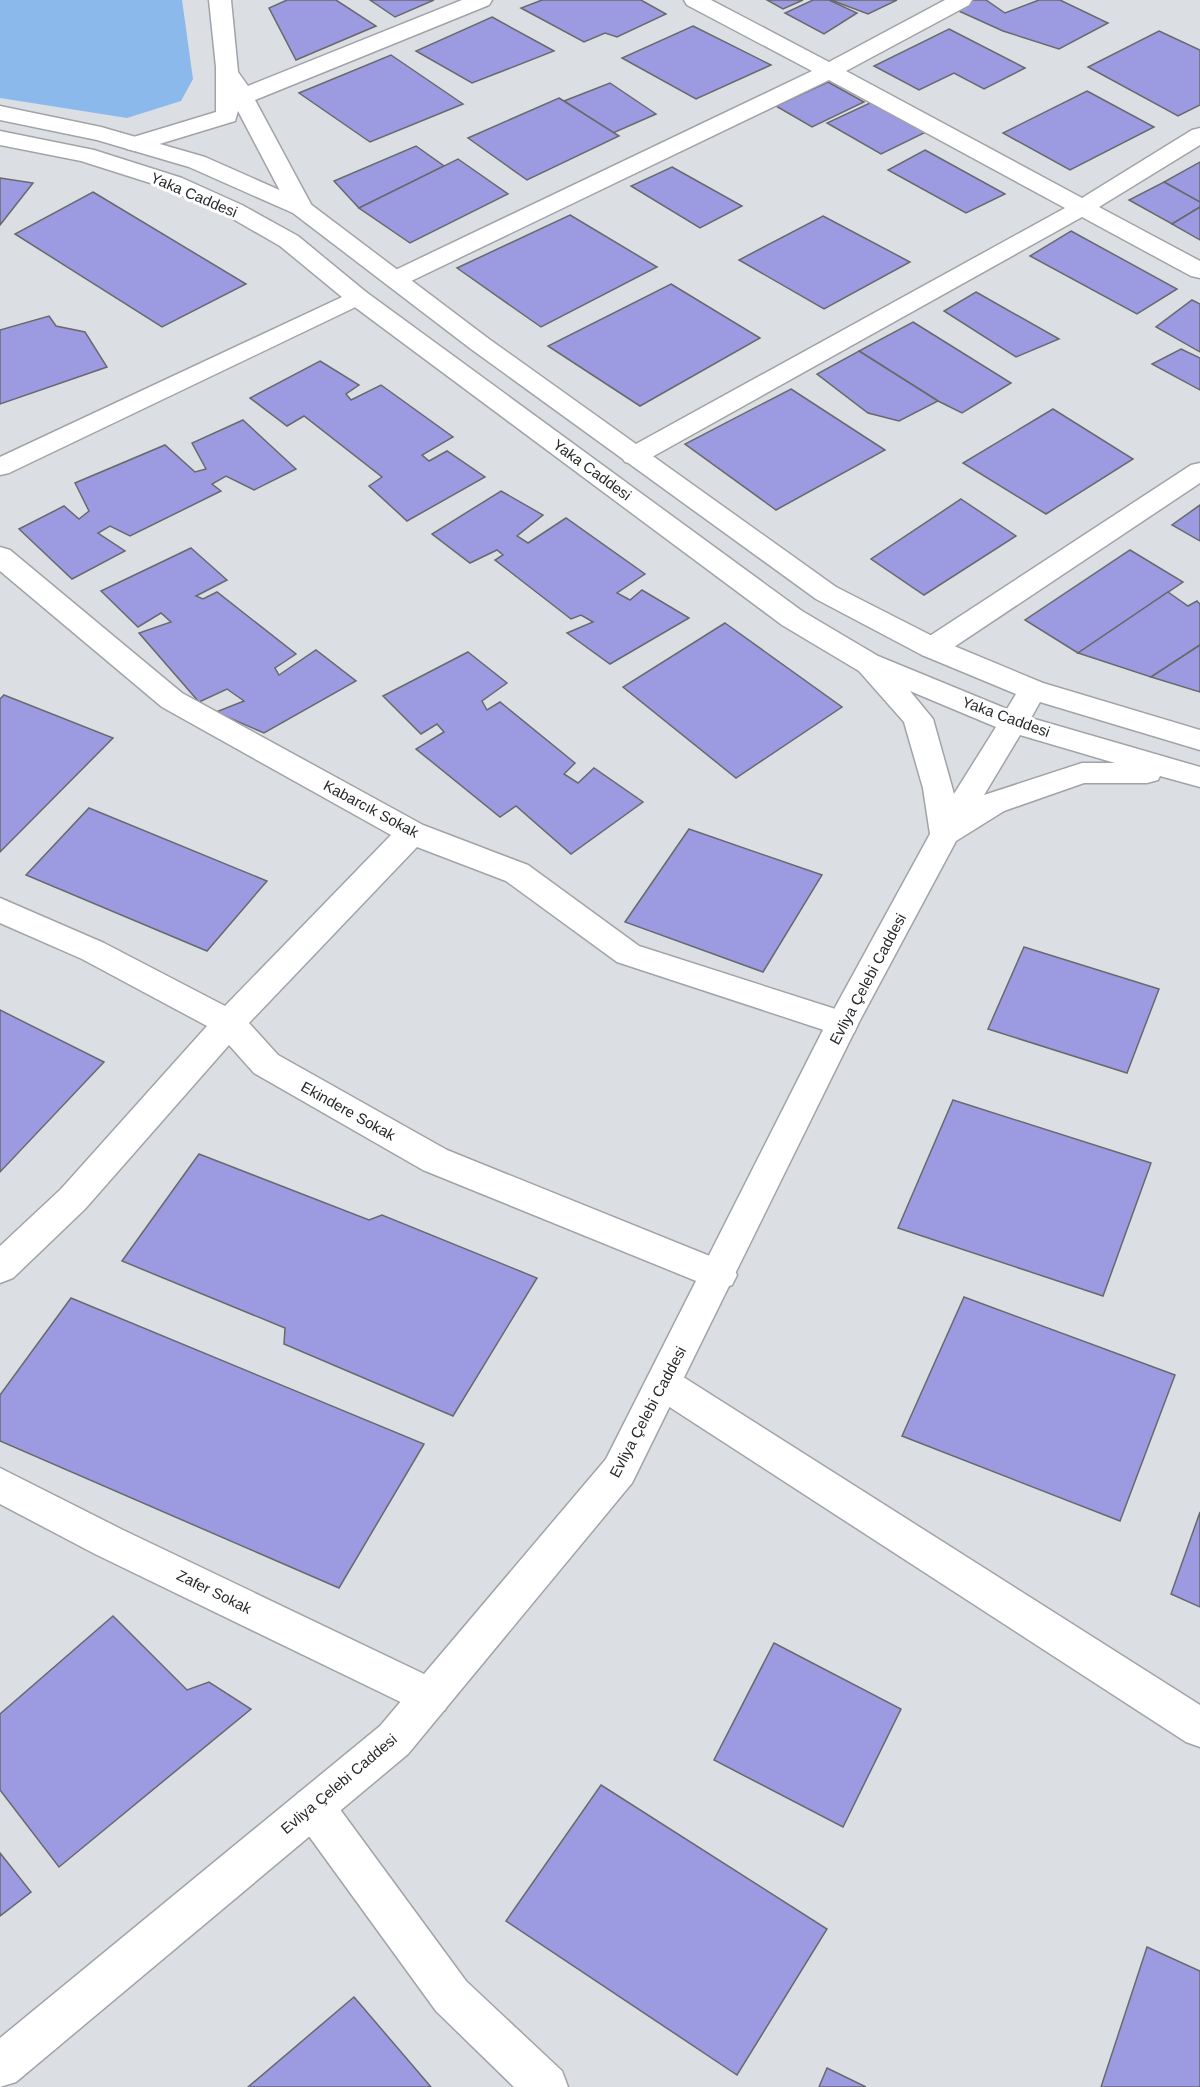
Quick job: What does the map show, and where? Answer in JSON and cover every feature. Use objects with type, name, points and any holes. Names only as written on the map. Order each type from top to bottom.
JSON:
[{"type":"street","points":[[135,144],[227,116],[227,67],[220,0]]},
{"type":"street","points":[[242,97],[481,0]]},
{"type":"street","points":[[696,0],[1200,271]]},
{"type":"street","points":[[396,279],[829,71],[961,0]]},
{"type":"street","points":[[227,67],[301,208]]},
{"type":"street","name":"Yaka Caddesi","points":[[0,113],[101,134],[197,162],[301,208],[634,456],[826,593],[932,648],[1033,690],[1200,740]]},
{"type":"street","points":[[634,456],[1083,207],[1200,135]]},
{"type":"street","name":"Yaka Caddesi","points":[[0,138],[86,155],[194,192],[234,210],[289,242],[357,297],[792,618],[868,663],[1014,723],[1195,776]]},
{"type":"street","points":[[0,467],[357,297]]},
{"type":"street","points":[[932,648],[1200,471]]},
{"type":"street","name":"Kabarcık Sokak","points":[[0,556],[172,700],[412,834],[517,873],[628,954],[843,1024]]},
{"type":"street","points":[[868,663],[918,719],[938,788],[945,834],[993,803],[1082,773],[1195,776]]},
{"type":"street","name":"Evliya Çelebi Caddesi","points":[[0,2066],[394,1740],[619,1471],[843,1024],[945,834],[1033,690]]},
{"type":"street","points":[[0,1268],[73,1199],[229,1023],[412,834]]},
{"type":"street","name":"Ekindere Sokak","points":[[0,910],[93,951],[229,1023],[266,1064],[435,1160],[719,1275]]},
{"type":"street","points":[[664,1384],[1200,1728]]},
{"type":"street","name":"Zafer Sokak","points":[[0,1485],[109,1542],[430,1697]]},
{"type":"street","points":[[314,1807],[451,1996],[546,2087]]},
{"type":"shaded area","points":[[0,0],[182,0],[193,79],[181,101],[127,118],[0,98]]},
{"type":"building","points":[[287,0],[336,0],[376,26],[296,60],[269,8]]},
{"type":"building","points":[[370,0],[434,0],[395,17]]},
{"type":"building","points":[[542,0],[641,0],[666,14],[617,37],[605,33],[584,42],[521,8]]},
{"type":"building","points":[[767,0],[803,0],[783,9]]},
{"type":"building","points":[[813,0],[829,0],[857,13],[824,34],[785,13]]},
{"type":"building","points":[[831,0],[897,0],[868,14]]},
{"type":"building","points":[[968,0],[986,0],[1005,13],[1039,0],[1060,0],[1108,23],[1059,49],[1003,31],[950,7]]},
{"type":"building","points":[[492,17],[554,51],[472,83],[416,51]]},
{"type":"building","points":[[693,26],[771,65],[696,99],[622,58]]},
{"type":"building","points":[[949,29],[1025,68],[984,89],[954,73],[919,90],[874,66]]},
{"type":"building","points":[[1159,31],[1200,50],[1200,105],[1178,116],[1088,67]]},
{"type":"building","points":[[391,55],[463,104],[370,142],[299,93]]},
{"type":"building","points":[[828,82],[864,102],[812,127],[776,106]]},
{"type":"building","points":[[610,83],[656,114],[613,133],[564,101]]},
{"type":"building","points":[[1087,91],[1154,127],[1070,170],[1003,133]]},
{"type":"building","points":[[559,98],[619,136],[527,180],[468,138]]},
{"type":"building","points":[[872,102],[926,132],[881,154],[827,123]]},
{"type":"building","points":[[416,146],[444,166],[359,208],[334,181]]},
{"type":"building","points":[[925,150],[1005,194],[966,213],[888,170]]},
{"type":"building","points":[[458,159],[508,194],[410,243],[359,208]]},
{"type":"building","points":[[1200,162],[1200,202],[1164,182]]},
{"type":"building","points":[[672,167],[742,206],[700,228],[631,186]]},
{"type":"building","points":[[0,178],[33,183],[0,225]]},
{"type":"building","points":[[1164,182],[1200,202],[1200,207],[1172,224],[1129,200]]},
{"type":"building","points":[[93,192],[246,284],[162,327],[15,234]]},
{"type":"building","points":[[1200,207],[1200,240],[1172,224]]},
{"type":"building","points":[[570,215],[657,267],[541,327],[457,268]]},
{"type":"building","points":[[823,216],[910,262],[824,309],[739,260]]},
{"type":"building","points":[[1071,231],[1177,289],[1137,314],[1030,256]]},
{"type":"building","points":[[671,284],[760,338],[640,406],[548,346]]},
{"type":"building","points":[[976,292],[1059,339],[1016,357],[944,311]]},
{"type":"building","points":[[1192,300],[1200,304],[1200,352],[1156,327]]},
{"type":"building","points":[[49,316],[56,326],[85,332],[107,367],[0,404],[0,330]]},
{"type":"building","points":[[913,322],[1011,383],[962,413],[938,401],[859,351]]},
{"type":"building","points":[[1181,349],[1200,358],[1200,390],[1152,364]]},
{"type":"building","points":[[859,351],[938,401],[899,421],[868,413],[817,374]]},
{"type":"building","points":[[320,361],[359,385],[346,394],[351,400],[381,385],[453,437],[422,455],[429,461],[447,451],[485,477],[407,521],[369,486],[382,477],[304,416],[287,426],[250,398]]},
{"type":"building","points":[[791,389],[885,450],[776,510],[685,444]]},
{"type":"building","points":[[1053,409],[1133,459],[1046,514],[963,463]]},
{"type":"building","points":[[243,420],[296,469],[254,490],[226,476],[212,484],[221,491],[130,536],[110,526],[98,533],[125,551],[72,579],[19,529],[64,506],[79,519],[89,511],[75,483],[165,445],[195,472],[206,469],[192,443]]},
{"type":"building","points":[[501,491],[543,515],[517,536],[528,543],[566,518],[645,574],[617,593],[630,600],[642,590],[689,618],[610,664],[567,633],[593,622],[581,615],[571,619],[495,560],[503,555],[497,550],[470,563],[432,534]]},
{"type":"building","points":[[961,499],[1016,536],[924,595],[871,559]]},
{"type":"building","points":[[1200,505],[1200,541],[1172,525]]},
{"type":"building","points":[[191,548],[227,580],[196,596],[203,599],[217,592],[296,654],[275,668],[279,675],[316,650],[356,681],[264,733],[216,712],[244,701],[227,689],[199,702],[139,633],[171,622],[161,613],[138,627],[101,591]]},
{"type":"building","points":[[1130,550],[1183,582],[1078,653],[1025,620]]},
{"type":"building","points":[[1168,592],[1188,606],[1197,601],[1200,604],[1200,645],[1151,677],[1078,653]]},
{"type":"building","points":[[725,623],[842,707],[736,778],[623,687]]},
{"type":"building","points":[[1200,645],[1200,692],[1151,677]]},
{"type":"building","points":[[468,652],[507,683],[482,701],[487,710],[500,702],[575,763],[564,774],[578,783],[594,768],[643,802],[571,854],[516,806],[500,817],[416,749],[444,732],[437,724],[421,734],[383,696]]},
{"type":"building","points":[[4,695],[113,738],[0,852],[0,699]]},
{"type":"building","points":[[89,808],[267,881],[207,951],[26,875]]},
{"type":"building","points":[[689,829],[822,875],[763,972],[625,922]]},
{"type":"building","points":[[1024,947],[1159,989],[1127,1073],[988,1029]]},
{"type":"building","points":[[0,1010],[104,1062],[0,1172]]},
{"type":"building","points":[[953,1100],[1151,1163],[1103,1296],[898,1228]]},
{"type":"building","points":[[199,1154],[369,1220],[382,1215],[537,1278],[453,1416],[284,1344],[285,1328],[122,1261]]},
{"type":"building","points":[[964,1297],[1175,1375],[1120,1521],[902,1436]]},
{"type":"building","points":[[71,1298],[424,1444],[339,1588],[0,1441],[0,1395]]},
{"type":"building","points":[[1200,1512],[1200,1607],[1171,1594]]},
{"type":"building","points":[[113,1616],[187,1690],[209,1682],[251,1709],[59,1867],[0,1790],[0,1714]]},
{"type":"building","points":[[774,1643],[901,1709],[843,1827],[714,1760]]},
{"type":"building","points":[[601,1785],[827,1929],[737,2075],[506,1921]]},
{"type":"building","points":[[0,1853],[31,1892],[0,1916]]},
{"type":"building","points":[[1147,1947],[1200,1971],[1200,2087],[1101,2087]]},
{"type":"building","points":[[354,1997],[431,2087],[248,2087]]},
{"type":"building","points":[[827,2068],[866,2087],[819,2087]]}]
